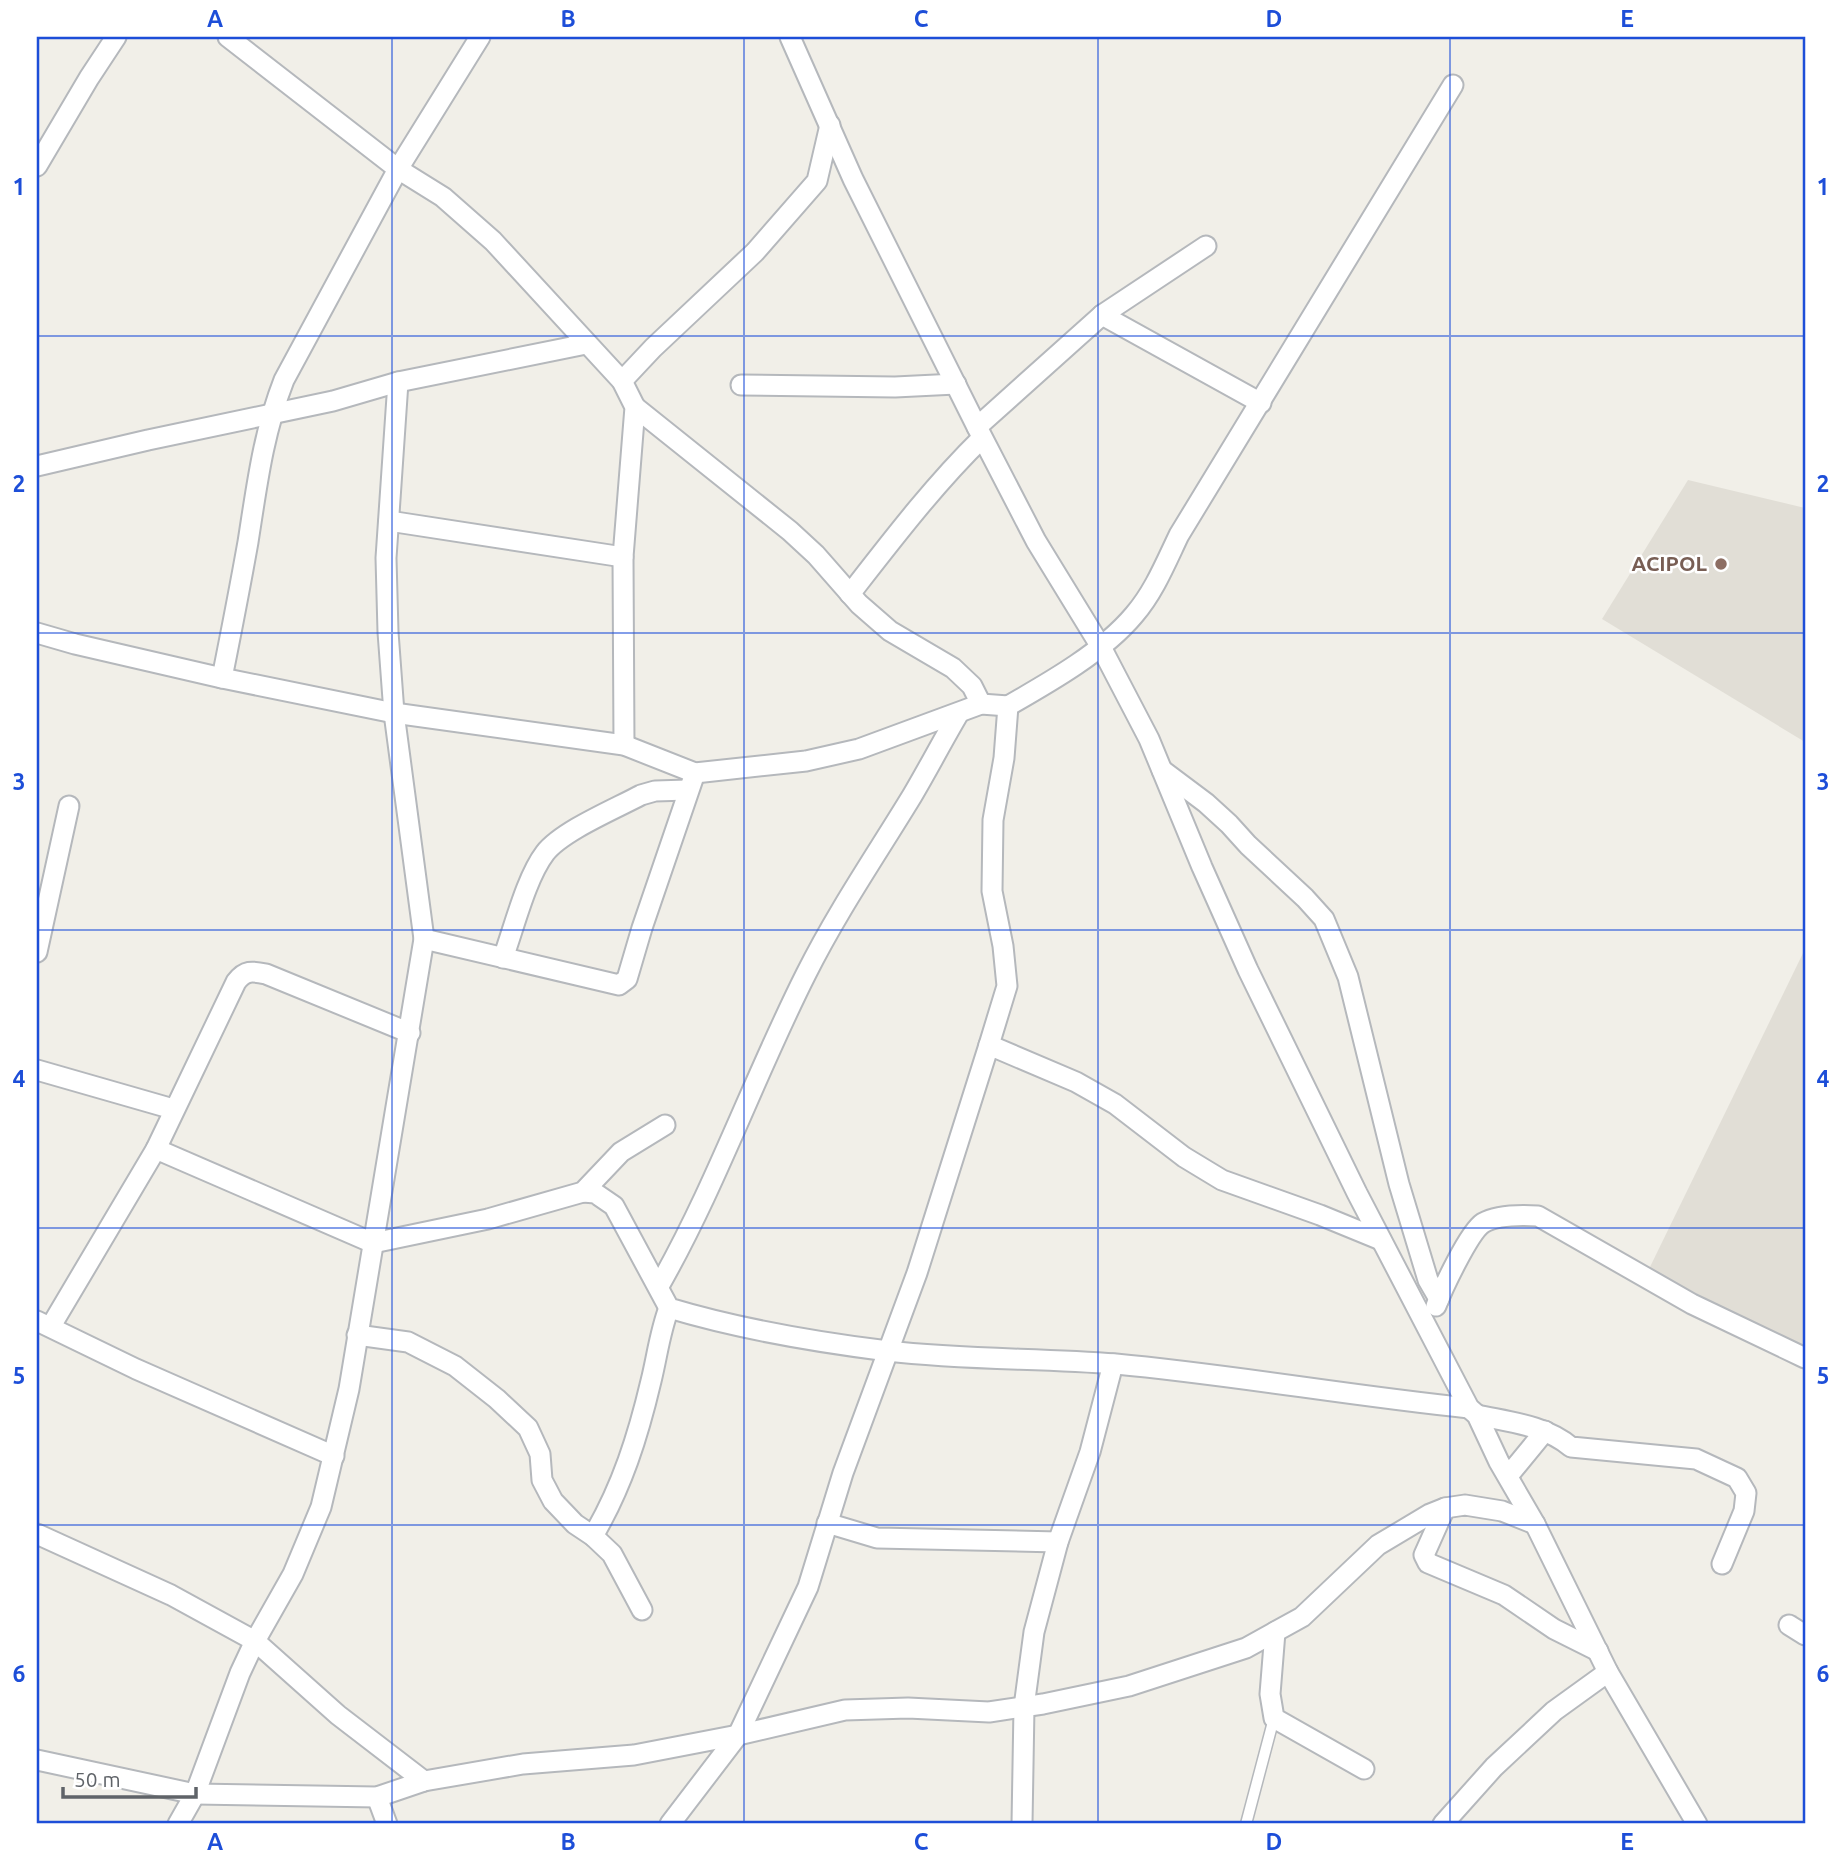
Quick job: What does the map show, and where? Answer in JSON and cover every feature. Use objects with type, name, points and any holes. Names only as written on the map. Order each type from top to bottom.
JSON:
[{"type":"street","points":[[37,166],[116,37]]},
{"type":"street","points":[[228,37],[398,169],[443,197],[493,241],[622,381],[635,407],[790,531],[817,555],[850,594],[890,631],[953,668],[972,685],[981,704]]},
{"type":"street","points":[[222,678],[264,443],[284,380],[398,169],[480,37]]},
{"type":"street","points":[[790,37],[853,179],[979,432],[1036,541],[1101,647],[1149,739],[1248,970],[1381,1240],[1535,1524],[1608,1672],[1698,1824]]},
{"type":"street","points":[[502,958],[536,867],[553,845],[641,795],[691,781],[859,750],[981,704],[1008,706],[1101,647],[1134,615],[1152,588],[1180,535],[1453,85]]},
{"type":"street","points":[[622,381],[653,348],[755,252],[817,181],[830,125]]},
{"type":"street","points":[[817,181],[853,179]]},
{"type":"street","points":[[850,594],[962,458],[979,432],[1102,315],[1206,246]]},
{"type":"street","points":[[1102,315],[1261,403]]},
{"type":"street","points":[[37,466],[333,401],[398,382],[586,344]]},
{"type":"street","points":[[178,1824],[195,1794],[240,1673],[293,1574],[321,1507],[334,1456],[357,1335],[410,1033],[424,939],[394,713],[386,558],[398,382]]},
{"type":"street","points":[[741,385],[895,387],[956,384]]},
{"type":"street","points":[[624,745],[623,557],[635,407]]},
{"type":"street","points":[[389,521],[623,557]]},
{"type":"street","points":[[37,633],[222,678],[394,713],[624,745],[691,781]]},
{"type":"street","points":[[670,1824],[738,1735],[808,1587],[843,1473],[917,1273],[1007,986],[992,879],[993,820],[1004,758],[1008,706]]},
{"type":"street","points":[[659,1286],[698,1213],[756,1077],[842,905],[912,796],[959,713]]},
{"type":"street","points":[[1162,770],[1229,824],[1324,919],[1348,977],[1399,1184],[1428,1280],[1439,1299]]},
{"type":"street","points":[[424,939],[619,985],[627,979],[691,781]]},
{"type":"street","points":[[37,952],[69,806]]},
{"type":"street","points":[[334,1456],[136,1369],[44,1324],[156,1149],[173,1109],[236,982],[243,973],[251,971],[266,974],[410,1033]]},
{"type":"street","points":[[989,1045],[1076,1082],[1115,1104],[1184,1157],[1222,1180],[1320,1214],[1381,1240]]},
{"type":"street","points":[[37,1070],[173,1109]]},
{"type":"street","points":[[583,1192],[621,1152],[666,1125]]},
{"type":"street","points":[[156,1149],[373,1243],[488,1219],[583,1192],[595,1194],[614,1206],[669,1308],[644,1410],[626,1469],[612,1504],[593,1536]]},
{"type":"street","points":[[1428,1330],[1439,1299],[1464,1248],[1482,1224],[1516,1214],[1538,1216],[1692,1304],[1805,1358]]},
{"type":"street","points":[[669,1308],[709,1320],[888,1351],[1113,1364],[1244,1377],[1473,1411],[1545,1431],[1558,1436],[1571,1447],[1696,1459],[1737,1478],[1746,1493],[1744,1511],[1722,1564]]},
{"type":"street","points":[[357,1335],[408,1342],[455,1366],[528,1428],[540,1454],[542,1480],[553,1501],[575,1524],[612,1554],[642,1610]]},
{"type":"street","points":[[1022,1824],[1024,1707],[1034,1632],[1058,1542],[1090,1452],[1113,1364]]},
{"type":"street","points":[[1508,1476],[1545,1431]]},
{"type":"street","points":[[37,1760],[195,1794],[377,1797],[425,1781],[523,1764],[634,1755],[738,1735],[845,1710],[908,1708],[989,1712],[1024,1707],[1129,1686],[1246,1648],[1302,1616],[1378,1545],[1445,1508],[1465,1505],[1502,1511],[1535,1524]]},
{"type":"street","points":[[1445,1508],[1424,1555],[1428,1563],[1504,1595],[1554,1629],[1598,1651]]},
{"type":"street","points":[[828,1523],[877,1538],[1058,1542]]},
{"type":"street","points":[[37,1534],[171,1595],[255,1641],[338,1715],[425,1781]]},
{"type":"street","points":[[1275,1632],[1270,1694],[1274,1718],[1364,1769]]},
{"type":"street","points":[[1443,1824],[1494,1767],[1544,1721],[1608,1672]]},
{"type":"street","points":[[377,1797],[387,1824]]},
{"type":"lane","points":[[1246,1824],[1274,1718]]},
{"type":"shaded area","name":"ACIPOL","points":[[1688,480],[1805,508],[1805,742],[1602,619]]},
{"type":"shaded area","points":[[1805,949],[1805,1349],[1649,1269]]},
{"type":"place","name":"ACIPOL","points":[[1721,564]]}]
